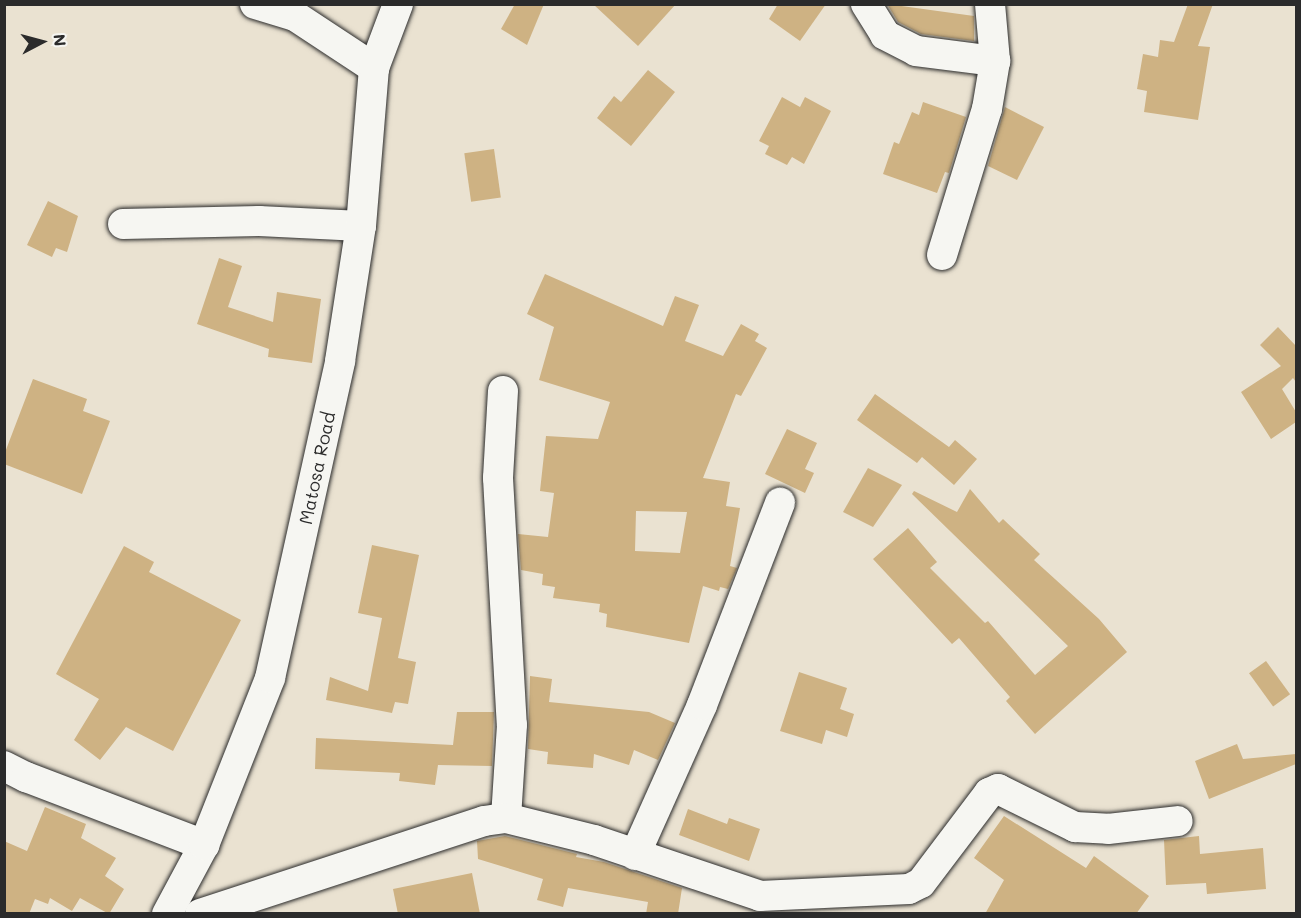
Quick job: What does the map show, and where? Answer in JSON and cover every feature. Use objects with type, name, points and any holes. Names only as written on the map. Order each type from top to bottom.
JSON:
[{"type":"street","points":[[255,4],[295,16],[374,68]]},
{"type":"street","name":"Matosa Road","points":[[167,914],[204,845],[270,678],[340,361],[361,226],[374,68],[398,4]]},
{"type":"street","points":[[866,4],[885,35],[916,51],[995,61]]},
{"type":"street","points":[[942,255],[969,175],[995,61],[990,4]]},
{"type":"street","points":[[123,224],[259,221],[361,226]]},
{"type":"street","points":[[503,391],[498,478],[512,725],[506,818]]},
{"type":"street","points":[[635,855],[702,705],[780,503]]},
{"type":"street","points":[[4,766],[26,777],[204,845]]},
{"type":"street","points":[[200,914],[484,821],[506,818],[635,855],[767,905],[909,889],[921,883],[988,793],[998,789],[1008,791],[1052,819],[1075,827],[1108,829],[1178,821]]},
{"type":"building","points":[[515,4],[544,4],[527,45],[501,29]]},
{"type":"building","points":[[593,4],[676,4],[638,46]]},
{"type":"building","points":[[778,4],[826,4],[800,41],[769,19]]},
{"type":"building","points":[[887,4],[974,16],[974,41],[921,34],[898,22]]},
{"type":"building","points":[[1188,4],[1213,4],[1198,46],[1210,47],[1198,120],[1144,112],[1147,91],[1137,89],[1143,54],[1158,57],[1160,40],[1174,42]]},
{"type":"building","points":[[648,70],[675,92],[631,146],[597,118],[614,96],[621,102]]},
{"type":"building","points":[[782,97],[800,107],[805,97],[831,111],[804,164],[792,157],[787,165],[765,154],[769,146],[759,141]]},
{"type":"building","points":[[923,102],[966,117],[949,173],[945,172],[937,193],[883,174],[894,142],[899,144],[912,112],[919,115]]},
{"type":"building","points":[[1005,107],[1044,127],[1017,180],[988,166]]},
{"type":"building","points":[[494,149],[501,198],[471,202],[464,153]]},
{"type":"building","points":[[48,201],[78,216],[67,252],[56,248],[52,257],[27,245]]},
{"type":"building","points":[[219,258],[242,266],[228,307],[273,322],[277,292],[321,299],[312,363],[268,357],[269,349],[197,324]]},
{"type":"building","points":[[545,274],[663,326],[675,296],[699,305],[685,341],[723,356],[741,324],[759,334],[755,341],[767,348],[741,396],[736,394],[703,478],[730,482],[726,506],[740,508],[730,566],[737,568],[728,589],[720,587],[719,591],[703,586],[689,643],[606,627],[607,614],[599,612],[600,604],[553,598],[555,587],[542,585],[543,574],[521,570],[518,534],[548,537],[554,493],[540,491],[546,436],[598,439],[610,402],[539,380],[554,327],[527,314]],"holes":[[[636,511],[687,512],[680,553],[635,551]]]},
{"type":"building","points":[[1278,327],[1296,346],[1296,382],[1293,378],[1282,389],[1296,412],[1296,422],[1271,439],[1241,392],[1281,366],[1260,345]]},
{"type":"building","points":[[33,379],[87,399],[83,411],[110,421],[82,494],[4,464],[4,455]]},
{"type":"building","points":[[875,394],[949,447],[955,440],[977,459],[954,485],[922,457],[917,463],[857,420]]},
{"type":"building","points":[[787,429],[817,443],[805,469],[814,473],[805,493],[765,474]]},
{"type":"building","points":[[868,468],[902,485],[873,527],[843,512]]},
{"type":"building","points":[[970,489],[999,523],[1003,519],[1040,554],[1034,560],[1099,619],[1127,652],[1035,734],[1006,701],[1010,697],[959,638],[952,644],[873,559],[908,528],[937,562],[930,568],[985,623],[988,621],[1035,675],[1068,646],[912,494],[914,491],[957,512]]},
{"type":"building","points":[[372,545],[419,555],[398,658],[416,662],[408,704],[395,702],[392,713],[326,700],[330,677],[368,691],[382,618],[358,613]]},
{"type":"building","points":[[124,546],[154,562],[149,572],[241,620],[173,751],[126,727],[100,760],[74,740],[99,699],[56,674]]},
{"type":"building","points":[[1266,661],[1290,694],[1273,707],[1249,673]]},
{"type":"building","points":[[799,672],[847,688],[840,709],[854,714],[847,737],[826,730],[822,744],[780,731]]},
{"type":"building","points":[[530,676],[552,679],[549,702],[649,712],[675,723],[658,760],[634,750],[629,765],[594,754],[593,768],[547,764],[548,752],[528,749]]},
{"type":"building","points":[[457,712],[494,712],[492,766],[438,765],[435,785],[399,781],[400,773],[315,769],[316,738],[453,745]]},
{"type":"building","points":[[1237,744],[1243,759],[1296,754],[1296,764],[1209,799],[1195,761]]},
{"type":"building","points":[[45,807],[86,824],[81,838],[116,858],[105,876],[124,889],[109,914],[80,898],[72,911],[50,898],[48,904],[35,899],[29,914],[4,914],[4,841],[27,851]]},
{"type":"building","points":[[688,809],[727,824],[729,818],[760,829],[749,861],[679,835]]},
{"type":"building","points":[[1004,816],[1086,868],[1094,856],[1149,896],[1136,914],[985,914],[1004,880],[974,858]]},
{"type":"building","points":[[505,836],[577,854],[576,857],[604,862],[682,888],[678,914],[646,914],[648,902],[568,888],[563,907],[537,900],[543,879],[478,859],[477,841]]},
{"type":"building","points":[[1199,836],[1200,854],[1263,848],[1266,889],[1207,894],[1206,883],[1166,885],[1164,840]]},
{"type":"building","points":[[472,873],[480,914],[398,914],[393,889]]}]
